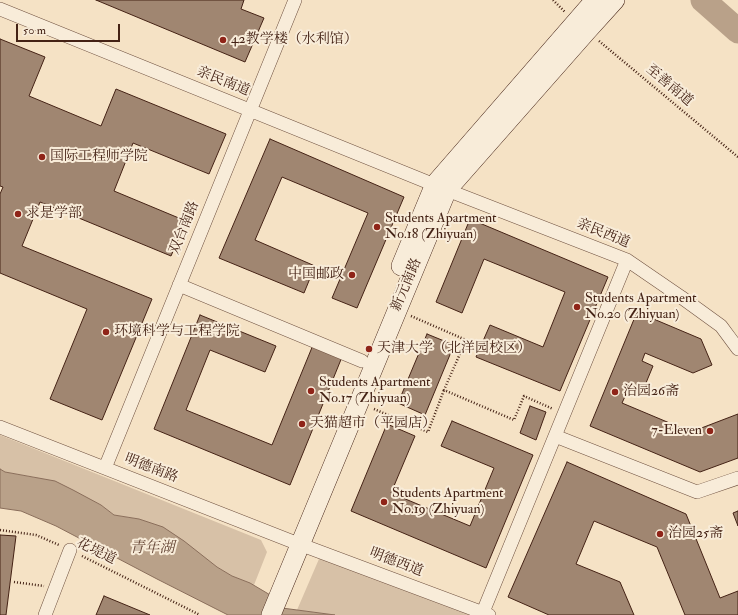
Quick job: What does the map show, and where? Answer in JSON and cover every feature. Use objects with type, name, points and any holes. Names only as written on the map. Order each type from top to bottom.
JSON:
[{"type":"street","name":"双台南路","points":[[105,468],[295,0]]},
{"type":"street","name":"新元南路","points":[[296,542],[362,361],[441,187],[595,0]]},
{"type":"street","name":"新元南路","points":[[296,542],[397,310],[441,187],[615,0]]},
{"type":"street","name":"亲民南道","points":[[0,9],[441,187]]},
{"type":"street","name":"亲民西道","points":[[441,187],[627,260],[721,326],[738,349]]},
{"type":"street","points":[[486,614],[564,413],[627,260]]},
{"type":"street","points":[[179,285],[362,361]]},
{"type":"street","name":"明德南路","points":[[0,427],[296,542]]},
{"type":"street","points":[[555,436],[697,492],[738,478]]},
{"type":"street","points":[[262,615],[273,603],[296,542]]},
{"type":"street","name":"明德西道","points":[[296,542],[486,614]]},
{"type":"street","points":[[45,615],[70,550]]},
{"type":"path","name":"至善南道","points":[[587,31],[738,157]]},
{"type":"path","points":[[358,402],[428,432],[444,390],[466,340],[397,310]]},
{"type":"path","points":[[444,390],[514,420],[524,396],[564,413]]},
{"type":"path","name":"花堤道","points":[[0,530],[36,535],[70,550],[200,615]]},
{"type":"path","points":[[14,582],[56,588]]},
{"type":"shaded area","points":[[0,435],[261,540],[267,552],[254,585],[232,576],[139,519],[114,515],[101,505],[34,477],[5,472],[0,469]]},
{"type":"shaded area","points":[[322,552],[481,615],[335,615],[297,610]]},
{"type":"water","name":"青年湖","points":[[0,469],[5,472],[55,481],[101,505],[114,515],[139,519],[163,527],[184,541],[217,567],[232,576],[250,583],[277,599],[282,608],[335,615],[228,615],[56,526],[21,511],[0,508]]},
{"type":"building","name":"42教学楼（水利馆）","points":[[96,0],[244,0],[241,9],[264,18],[245,62]]},
{"type":"building","points":[[0,39],[45,57],[29,96],[101,126],[116,89],[226,134],[209,174],[133,143],[114,191],[186,221],[171,256],[40,202],[22,246],[152,299],[102,420],[50,399],[87,309],[0,273],[0,194],[3,187],[0,186]]},
{"type":"building","name":"Students Apartment No.18 (Zhiyuan)","points":[[270,139],[404,197],[357,308],[332,298],[368,213],[282,177],[255,240],[315,266],[304,293],[219,258]]},
{"type":"building","name":"Students Apartment No.20 (Zhiyuan)","points":[[470,219],[608,277],[560,391],[476,357],[490,325],[543,347],[565,292],[484,259],[462,313],[436,302]]},
{"type":"building","name":"治园26斋","points":[[637,312],[701,339],[712,365],[693,373],[645,353],[642,361],[653,366],[641,395],[628,390],[622,403],[691,432],[738,414],[738,458],[700,472],[590,426]]},
{"type":"building","name":"Students Apartment No.17 (Zhiyuan)","points":[[200,315],[276,346],[265,372],[210,350],[186,410],[272,445],[313,345],[342,357],[290,485],[154,429]]},
{"type":"building","points":[[427,334],[454,345],[425,415],[398,403]]},
{"type":"building","points":[[530,406],[546,412],[536,440],[520,433]]},
{"type":"building","name":"Students Apartment No.19 (Zhiyuan)","points":[[452,421],[533,455],[486,568],[351,511],[387,424],[415,436],[391,493],[470,526],[494,468],[441,446]]},
{"type":"building","name":"治园25斋","points":[[567,462],[686,514],[720,598],[738,591],[738,615],[685,615],[657,547],[594,521],[576,564],[620,582],[634,615],[549,615],[508,597]]},
{"type":"building","name":"治园25斋","points":[[738,511],[738,526],[733,513]]},
{"type":"building","points":[[0,535],[16,536],[6,615],[0,615]]},
{"type":"building","points":[[104,596],[150,615],[96,615]]},
{"type":"waterway","points":[[703,0],[738,31]]},
{"type":"place","name":"42教学楼（水利馆）","points":[[223,40]]},
{"type":"place","name":"国际工程师学院","points":[[42,157]]},
{"type":"place","name":"求是学部","points":[[18,214]]},
{"type":"place","name":"Students Apartment No.18 (Zhiyuan)","points":[[377,227]]},
{"type":"place","name":"中国邮政","points":[[352,275]]},
{"type":"place","name":"Students Apartment No.20 (Zhiyuan)","points":[[577,307]]},
{"type":"place","name":"环境科学与工程学院","points":[[106,332]]},
{"type":"place","name":"天津大学（北洋园校区）","points":[[369,349]]},
{"type":"place","name":"Students Apartment No.17 (Zhiyuan)","points":[[311,391]]},
{"type":"place","name":"治园26斋","points":[[615,392]]},
{"type":"place","name":"天猫超市（平园店）","points":[[302,424]]},
{"type":"place","name":"7-Eleven","points":[[710,431]]},
{"type":"place","name":"Students Apartment No.19 (Zhiyuan)","points":[[384,502]]},
{"type":"place","name":"治园25斋","points":[[660,534]]}]
